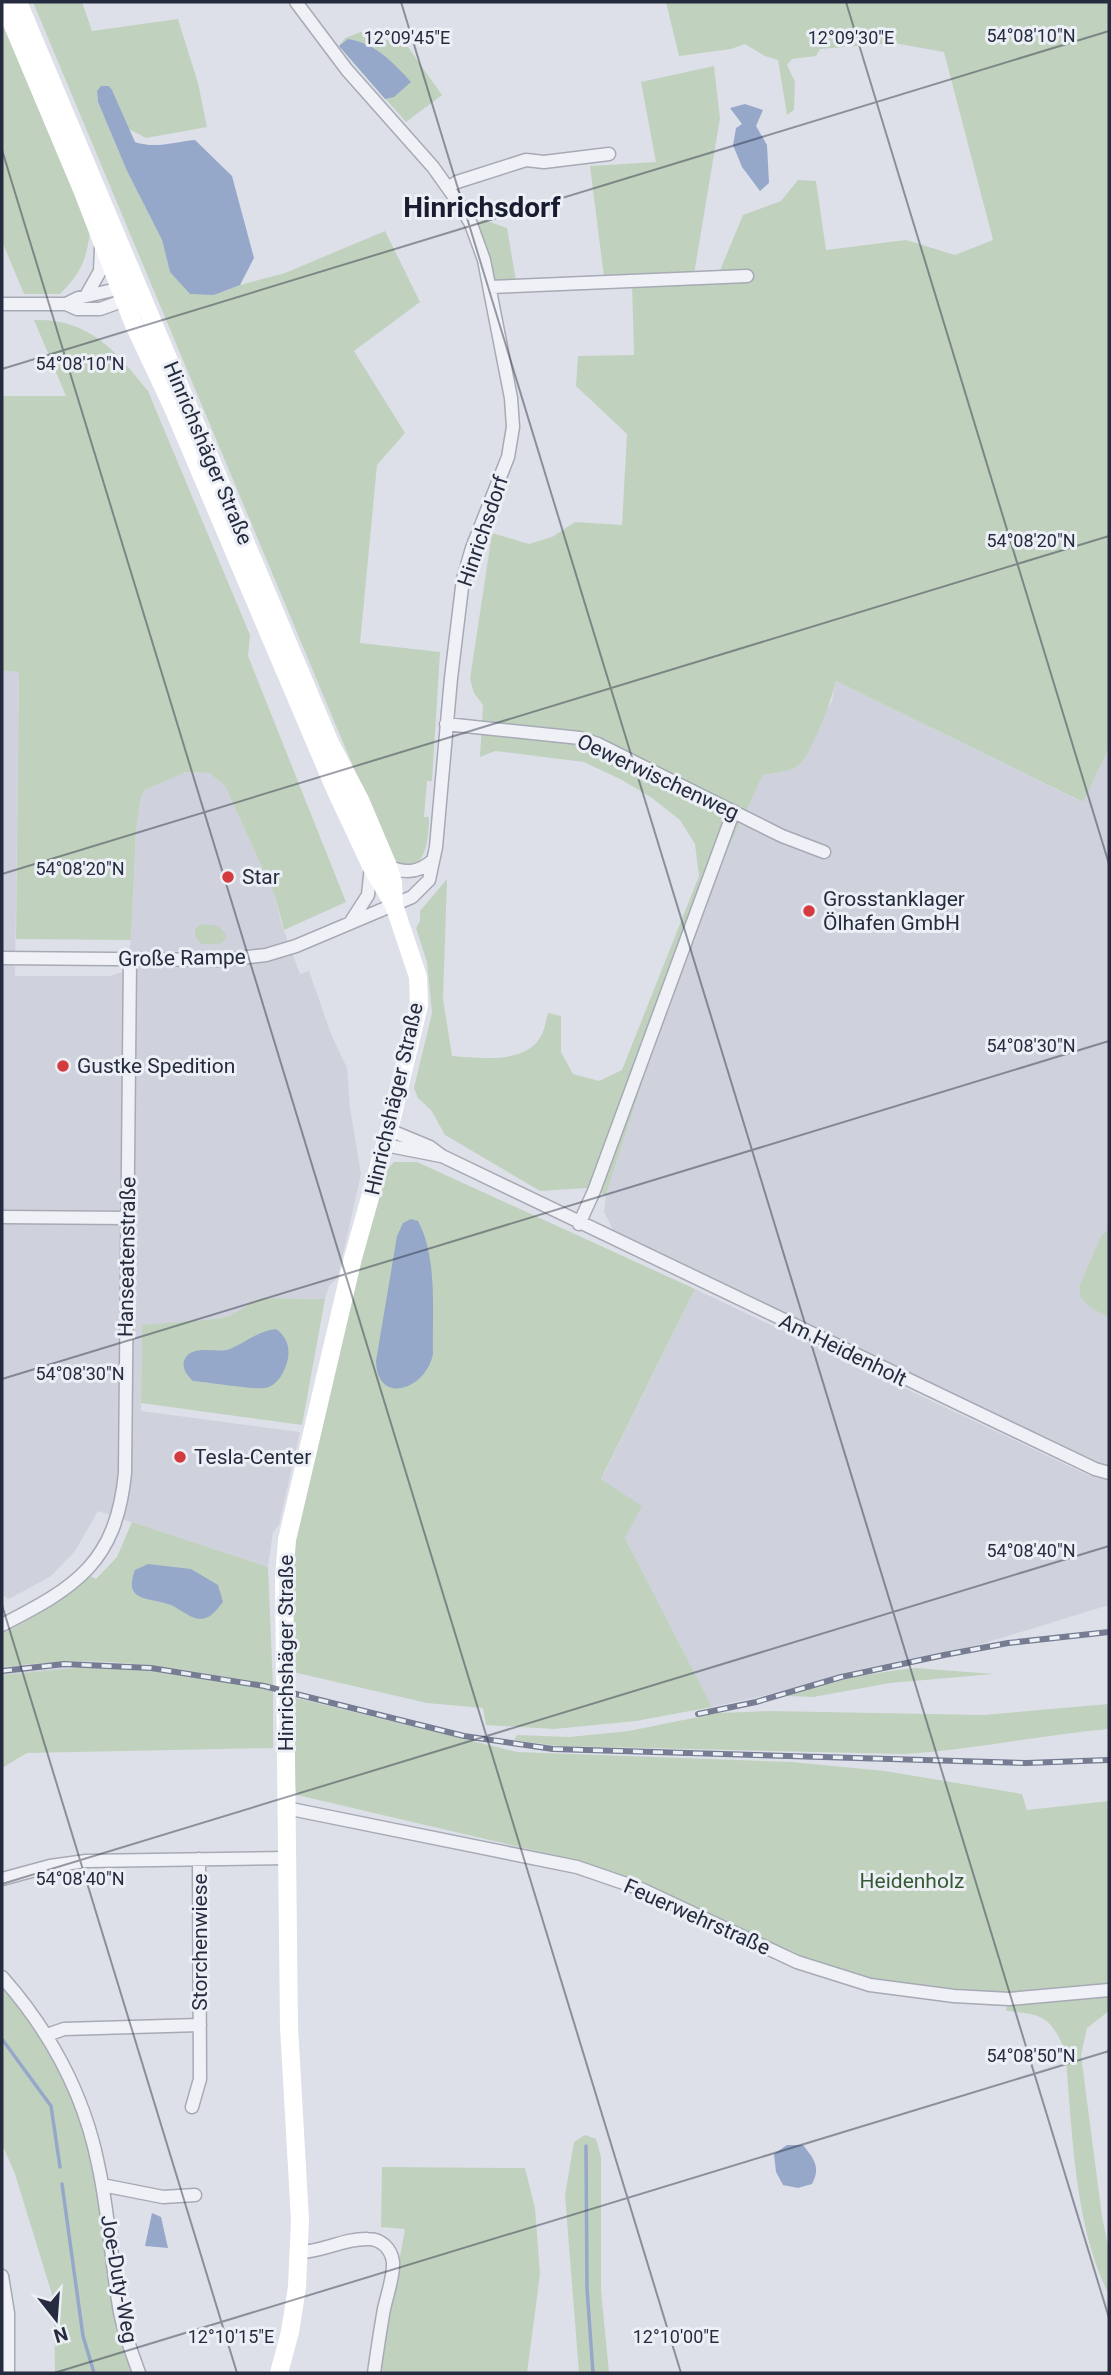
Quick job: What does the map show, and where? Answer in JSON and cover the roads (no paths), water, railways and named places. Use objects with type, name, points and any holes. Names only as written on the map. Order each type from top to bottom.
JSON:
[{"type":"main road","name":"Hinrichshäger Straße","points":[[3,2],[83,191],[121,295],[173,408],[321,756],[379,866],[393,882],[394,905],[415,963],[419,991],[416,1018],[387,1138],[353,1258],[287,1540],[284,1578],[290,2052],[299,2252],[295,2306],[279,2373]]},
{"type":"main road","name":"Hinrichshäger Straße","points":[[18,2],[330,743],[360,800],[379,866]]},
{"type":"street","name":"Hinrichsdorf","points":[[296,2],[347,70],[449,187],[460,205],[479,243],[511,398],[512,434],[508,457],[472,548],[463,579],[429,880],[421,890],[394,905]]},
{"type":"street","points":[[449,187],[526,160],[544,162],[609,153]]},
{"type":"street","points":[[86,296],[100,271],[101,244]]},
{"type":"street","points":[[490,287],[747,276]]},
{"type":"street","points":[[66,304],[77,309],[100,309],[121,295],[139,289]]},
{"type":"street","points":[[2,304],[66,304],[86,296],[121,295]]},
{"type":"street","name":"Oewerwischenweg","points":[[446,724],[580,738],[598,744],[733,813],[823,855]]},
{"type":"street","points":[[579,1224],[594,1191],[733,813]]},
{"type":"street","points":[[349,924],[368,895],[379,866],[412,872],[427,866],[433,860]]},
{"type":"street","name":"Große Rampe","points":[[2,958],[248,958],[296,946],[394,905]]},
{"type":"street","name":"Hanseatenstraße","points":[[2,1625],[56,1597],[72,1585],[101,1552],[112,1534],[120,1509],[125,1474],[130,959]]},
{"type":"street","name":"Am Heidenholt","points":[[387,1138],[442,1156],[971,1411],[1109,1474]]},
{"type":"street","points":[[2,1217],[128,1218]]},
{"type":"street","name":"Feuerwehrstraße","points":[[286,1808],[577,1867],[641,1889],[797,1962],[870,1984],[954,1997],[1009,1999],[1109,1990]]},
{"type":"street","points":[[2,1879],[50,1866],[86,1861],[287,1858]]},
{"type":"street","name":"Storchenwiese","points":[[192,2107],[201,2079],[199,1859]]},
{"type":"street","name":"Joe-Duty-Weg","points":[[2,1977],[47,2035],[80,2104],[94,2145],[121,2313],[139,2373]]},
{"type":"street","name":"Storchenwiese","points":[[47,2035],[64,2029],[200,2025]]},
{"type":"street","name":"Joe-Duty-Weg","points":[[102,2185],[163,2197],[195,2194]]},
{"type":"street","points":[[299,2252],[315,2252],[345,2242],[367,2239],[382,2242],[389,2250],[393,2262],[374,2373]]},
{"type":"street","points":[[2,2276],[8,2313],[8,2373]]},
{"type":"water","points":[[348,39],[375,49],[411,82],[394,97],[385,99],[339,46]]},
{"type":"water","points":[[101,86],[109,86],[112,90],[135,142],[157,145],[195,140],[232,176],[254,258],[240,285],[214,295],[190,294],[170,272],[162,240],[127,171],[98,102],[97,91]]},
{"type":"water","points":[[745,104],[763,110],[756,126],[767,145],[769,183],[760,191],[742,167],[733,145],[736,128],[742,124],[730,108]]},
{"type":"water","points":[[411,1219],[418,1221],[429,1252],[433,1286],[433,1354],[421,1377],[402,1388],[393,1388],[384,1384],[378,1375],[376,1361],[397,1236],[403,1223]]},
{"type":"water","points":[[276,1329],[286,1342],[288,1358],[281,1377],[270,1387],[251,1388],[193,1381],[186,1372],[184,1361],[192,1352],[230,1349],[258,1334]]},
{"type":"water","points":[[148,1564],[191,1569],[218,1585],[223,1602],[211,1615],[197,1619],[171,1605],[141,1597],[132,1588],[132,1581],[135,1570]]},
{"type":"water","points":[[787,2145],[803,2145],[810,2155],[816,2168],[812,2184],[798,2188],[783,2185],[776,2172],[774,2154]]},
{"type":"water","points":[[152,2213],[161,2217],[168,2248],[145,2246]]},
{"type":"waterway","points":[[2,2039],[51,2106],[60,2167]]},
{"type":"waterway","points":[[586,2146],[587,2288],[593,2373]]},
{"type":"waterway","points":[[62,2184],[83,2336],[94,2373]]},
{"type":"railway","points":[[698,1714],[756,1702],[841,1677],[944,1655],[1008,1643],[1109,1632]]},
{"type":"railway","points":[[2,1671],[64,1664],[151,1668],[264,1686],[464,1736],[553,1749],[1026,1763],[1109,1760]]},
{"type":"place","name":"Star","points":[[228,877]]},
{"type":"place","name":"Grosstanklager Ölhafen GmbH","points":[[809,911]]},
{"type":"place","name":"Gustke Spedition","points":[[63,1066]]},
{"type":"place","name":"Tesla-Center","points":[[180,1457]]},
{"type":"district","name":"Hinrichsdorf","points":[[482,207]]},
{"type":"park label","name":"Heidenholz","points":[[912,1881]]}]
